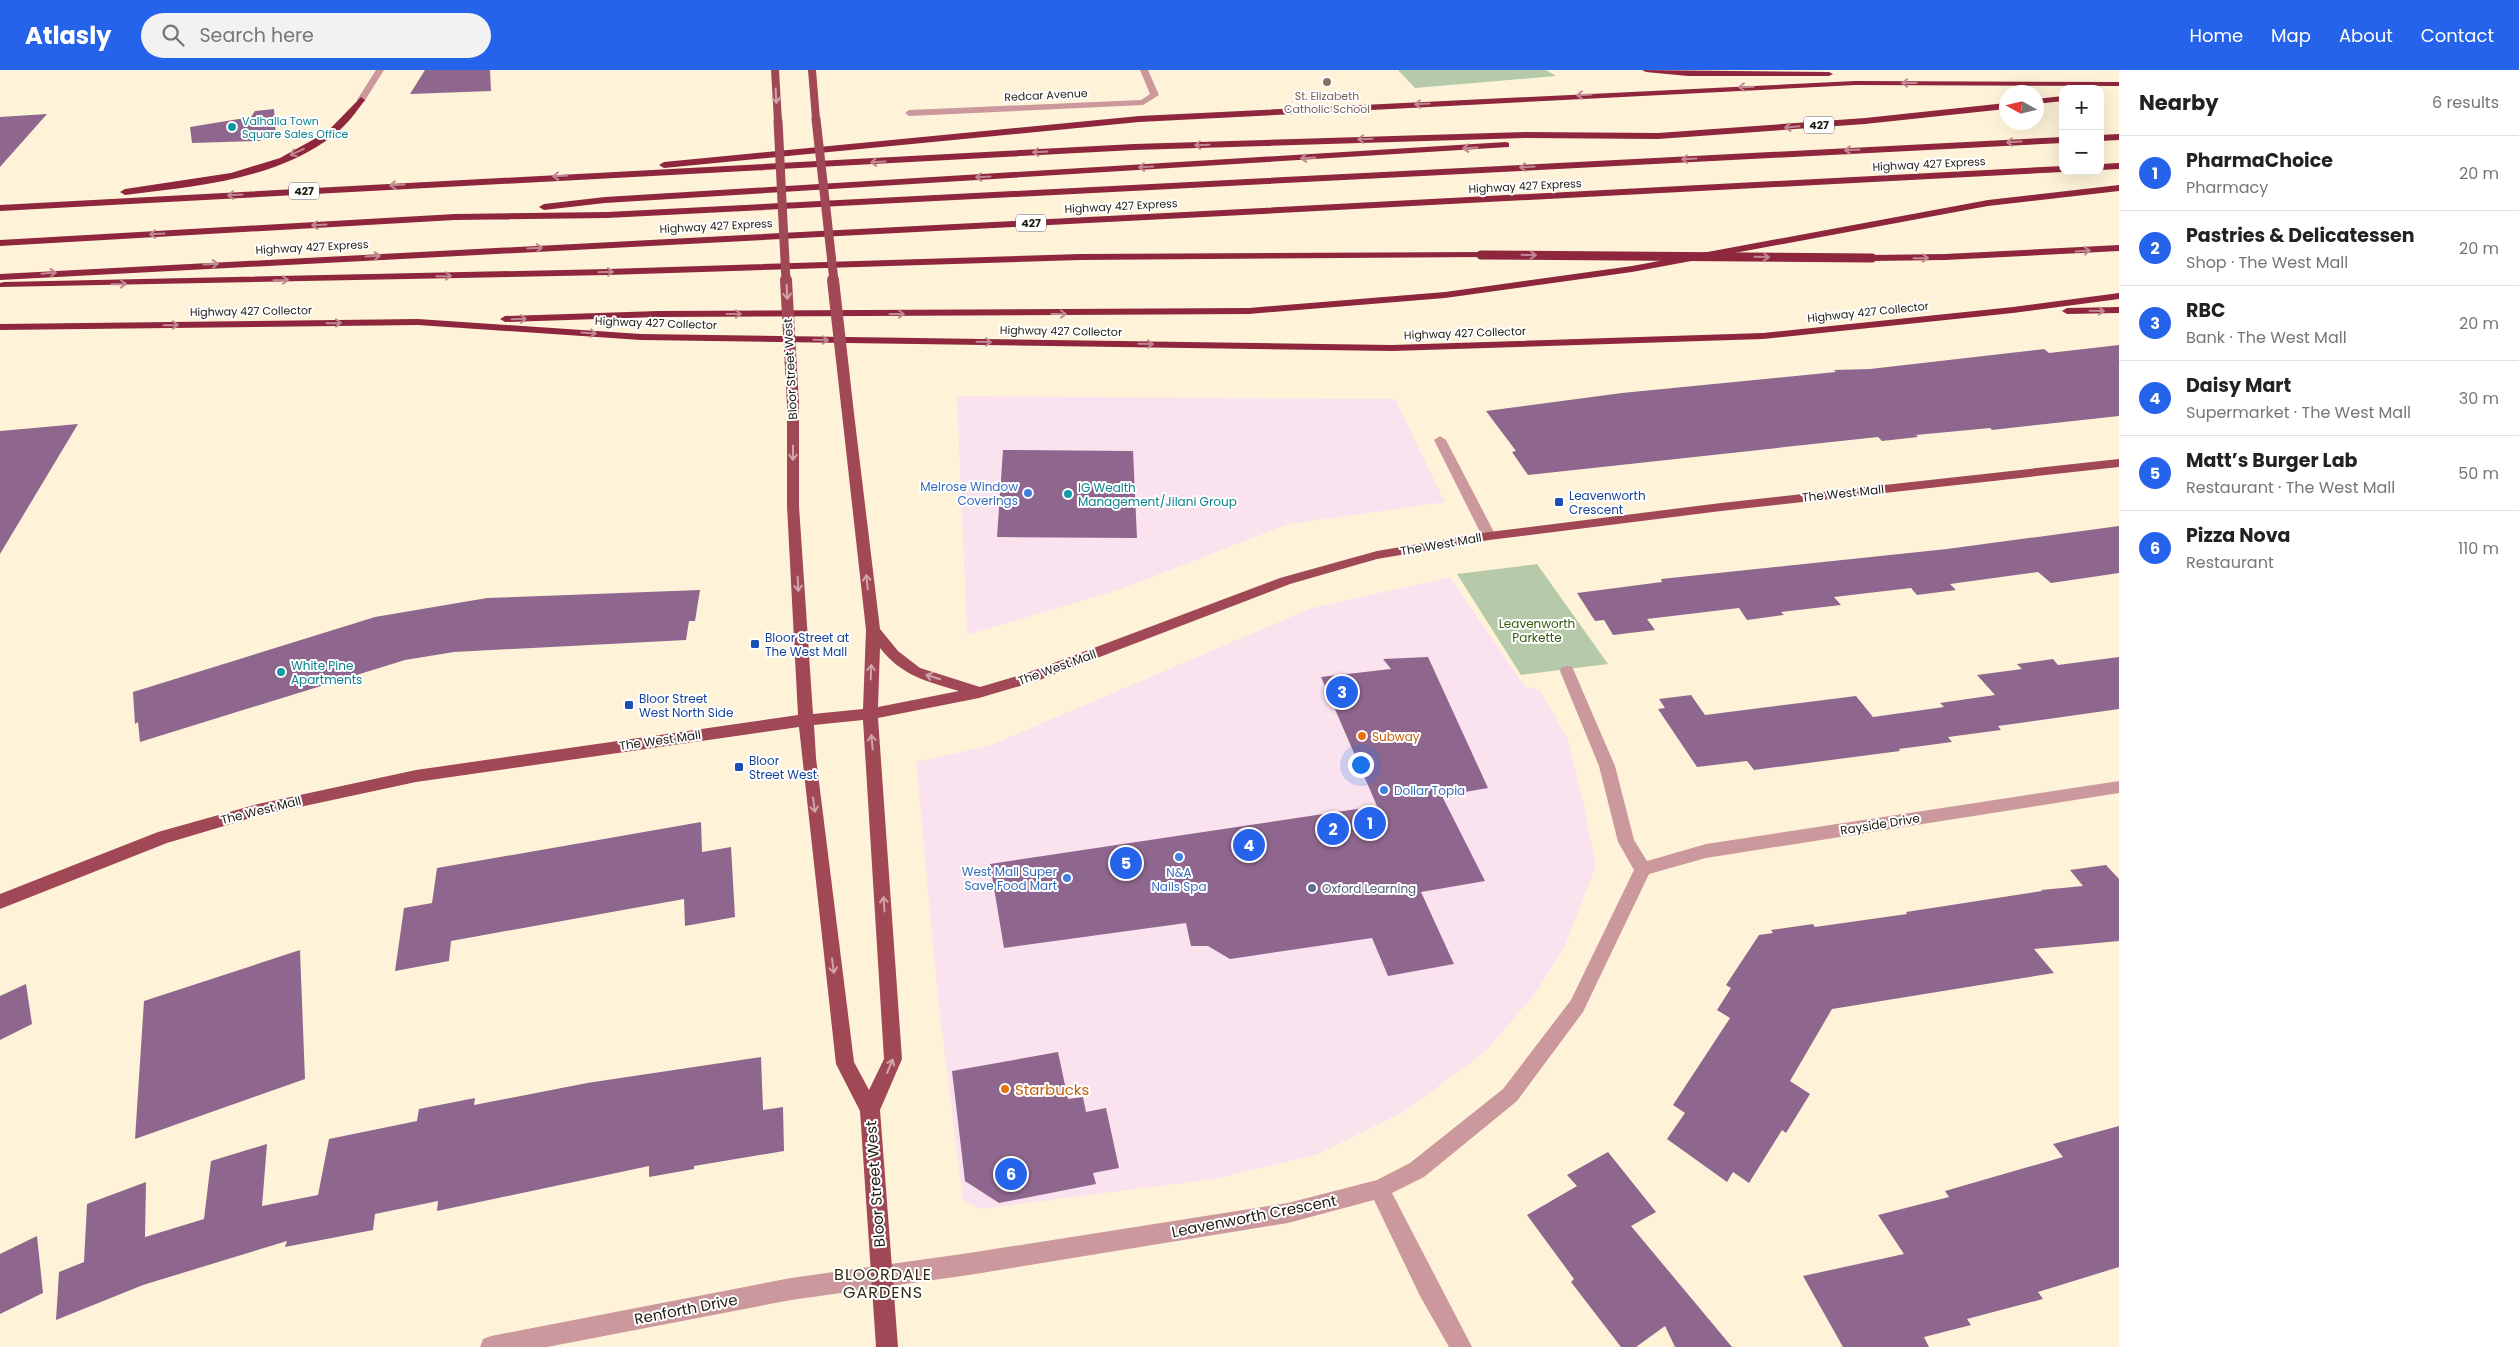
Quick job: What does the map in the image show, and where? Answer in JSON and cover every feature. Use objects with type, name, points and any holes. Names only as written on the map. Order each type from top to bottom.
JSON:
[{"type":"highway","points":[[1646,70],[1696,74],[1836,74]]},
{"type":"highway","points":[[1845,74],[2025,76],[2098,84]]},
{"type":"highway","points":[[608,174],[698,160],[1149,119],[1788,85],[1855,83],[2119,84]]},
{"type":"highway","points":[[2104,93],[2119,91]]},
{"type":"highway","points":[[2044,101],[2059,99]]},
{"type":"highway","points":[[0,207],[141,190],[215,177],[262,166],[297,153],[322,139],[342,124],[361,100]]},
{"type":"highway","name":"427","points":[[0,207],[608,174],[697,172],[1154,146],[1526,135],[1658,136],[1865,121],[1999,107]]},
{"type":"highway","points":[[455,217],[604,200],[1658,136]]},
{"type":"highway","points":[[2104,138],[2119,137]]},
{"type":"highway","name":"Highway 427 Express","points":[[0,243],[455,217],[607,215],[2059,140]]},
{"type":"highway","points":[[2104,167],[2119,166]]},
{"type":"highway","name":"Highway 427 Express","points":[[0,276],[2059,169]]},
{"type":"highway","points":[[418,322],[658,314],[1083,314],[1278,309],[1445,295],[1632,269],[1988,203],[2119,188]]},
{"type":"highway","points":[[0,285],[608,272],[1080,257],[1481,255],[1872,258],[1955,257],[2119,248]]},
{"type":"highway","name":"Highway 427 Collector","points":[[0,327],[418,322],[641,337],[1392,348],[1763,336],[2013,310],[2119,296]]},
{"type":"highway","points":[[2013,310],[2119,310]]},
{"type":"main road","name":"Bloor Street West","points":[[775,70],[793,404],[793,506],[805,722],[845,1064],[870,1110],[887,1347]]},
{"type":"main road","name":"Bloor Street West","points":[[812,70],[873,630],[870,714],[893,1059],[870,1110]]},
{"type":"main road","name":"The West Mall","points":[[0,902],[164,837],[266,808],[416,776],[769,724],[805,722],[870,714],[979,693],[1032,677],[1308,574],[1377,555],[1490,536],[1722,506],[2119,463]]},
{"type":"main road","points":[[873,630],[893,655],[916,672],[979,693]]},
{"type":"street","points":[[361,100],[380,70]]},
{"type":"street","name":"Redcar Avenue","points":[[909,113],[1143,102],[1155,95],[1144,70]]},
{"type":"street","points":[[1440,440],[1490,536]]},
{"type":"street","points":[[1567,671],[1607,766],[1626,842],[1643,869]]},
{"type":"street","name":"Rayside Drive","points":[[1643,869],[1706,851],[2119,787]]},
{"type":"street","name":"Leavenworth Crescent","points":[[882,1275],[969,1264],[1288,1213],[1379,1189],[1417,1170],[1510,1095],[1577,1006],[1643,869]]},
{"type":"street","points":[[1379,1189],[1428,1288],[1461,1347]]},
{"type":"street","name":"Renforth Drive","points":[[491,1347],[791,1289],[882,1275]]},
{"type":"shaded area","points":[[957,396],[1395,399],[1445,502],[1289,524],[1118,590],[967,635]]},
{"type":"shaded area","points":[[1450,577],[1525,687],[1540,690],[1568,739],[1584,806],[1596,866],[1564,948],[1534,995],[1485,1052],[1405,1111],[1316,1155],[1214,1179],[981,1209],[963,1201],[938,999],[916,762],[991,745],[1312,608]]},
{"type":"green space","points":[[1398,70],[1546,70],[1556,76],[1415,88]]},
{"type":"green space","name":"Leavenworth Parkette","points":[[1537,564],[1608,664],[1521,675],[1457,574]]},
{"type":"building","points":[[425,70],[490,70],[491,91],[410,94]]},
{"type":"building","name":"Valhalla Town Square Sales Office","points":[[274,109],[276,135],[259,141],[192,143],[190,127],[251,117],[255,111]]},
{"type":"building","points":[[47,114],[0,167],[0,117]]},
{"type":"building","points":[[2119,345],[2119,416],[1992,430],[1990,428],[1916,435],[1918,437],[1882,441],[1878,437],[1528,475],[1512,452],[1516,451],[1486,411],[1622,393],[1836,372],[1834,370],[1870,369],[2044,349],[2049,353]]},
{"type":"building","points":[[78,424],[0,554],[0,431]]},
{"type":"building","name":"IG Wealth Management/Jilani Group","points":[[1003,450],[1133,451],[1137,538],[997,537]]},
{"type":"building","points":[[2119,526],[2119,573],[2051,583],[2038,572],[1950,584],[1956,590],[1917,595],[1911,588],[1834,597],[1841,605],[1781,612],[1784,615],[1747,620],[1739,608],[1647,619],[1655,630],[1613,635],[1604,620],[1595,621],[1577,593],[1662,582],[1661,579],[1947,549]]},
{"type":"building","name":"White Pine Apartments","points":[[700,590],[695,621],[689,621],[686,640],[454,652],[405,660],[140,742],[138,722],[135,724],[133,692],[375,617],[487,598]]},
{"type":"building","points":[[1428,657],[1488,788],[1442,796],[1485,881],[1421,892],[1454,964],[1388,976],[1372,938],[1230,959],[1208,946],[1191,946],[1186,923],[1004,948],[990,864],[1377,806],[1321,677],[1391,669],[1383,659]]},
{"type":"building","points":[[2119,657],[2119,709],[1998,726],[2001,730],[1948,737],[1952,742],[1899,749],[1900,751],[1754,770],[1747,761],[1697,767],[1658,709],[1665,708],[1659,699],[1691,695],[1705,715],[1856,696],[1873,717],[1944,707],[1940,703],[1995,695],[1977,675],[2022,669],[2017,664],[2053,659],[2058,665]]},
{"type":"building","points":[[701,822],[702,852],[731,847],[735,917],[685,926],[684,899],[451,941],[449,961],[395,971],[404,908],[432,903],[437,868]]},
{"type":"building","points":[[2106,865],[2119,879],[2119,941],[2034,949],[2054,973],[1832,1009],[1790,1081],[1810,1094],[1786,1133],[1782,1130],[1749,1183],[1733,1172],[1727,1182],[1667,1139],[1685,1113],[1673,1105],[1730,1018],[1717,1010],[1731,988],[1726,985],[1759,935],[1773,933],[1771,930],[1813,924],[1815,927],[1907,914],[1906,912],[2041,890],[2083,886],[2070,870]]},
{"type":"building","points":[[300,950],[305,1079],[135,1139],[144,1001]]},
{"type":"building","points":[[26,984],[32,1024],[0,1040],[0,996]]},
{"type":"building","points":[[1058,1052],[1068,1099],[1083,1097],[1086,1112],[1106,1108],[1119,1168],[1093,1173],[1096,1184],[999,1203],[965,1181],[952,1071]]},
{"type":"building","points":[[761,1057],[763,1110],[783,1107],[784,1151],[694,1166],[694,1169],[649,1177],[649,1166],[437,1211],[438,1201],[375,1214],[373,1230],[285,1247],[287,1241],[143,1285],[56,1320],[59,1272],[84,1262],[87,1204],[146,1182],[145,1237],[204,1219],[211,1161],[267,1144],[262,1206],[318,1195],[329,1139],[417,1121],[419,1109],[475,1098],[474,1105],[587,1083]]},
{"type":"building","points":[[2119,1126],[2119,1267],[2038,1292],[2043,1299],[1967,1319],[1971,1325],[1924,1337],[1929,1347],[1843,1347],[1803,1276],[1904,1254],[1878,1215],[1949,1197],[1945,1191],[2063,1157],[2053,1144]]},
{"type":"building","points":[[1608,1152],[1656,1212],[1631,1226],[1732,1347],[1675,1347],[1665,1326],[1636,1347],[1621,1347],[1571,1282],[1574,1279],[1527,1215],[1577,1186],[1567,1175]]},
{"type":"building","points":[[37,1236],[43,1293],[0,1314],[0,1254]]},
{"type":"place","name":"St. Elizabeth Catholic School","points":[[1327,82]]},
{"type":"place","name":"Valhalla Town Square Sales Office","points":[[232,127]]},
{"type":"place","name":"Melrose Window Coverings","points":[[1028,493]]},
{"type":"place","name":"IG Wealth Management/Jilani Group","points":[[1068,494]]},
{"type":"place","name":"Leavenworth Crescent","points":[[1559,502]]},
{"type":"place","name":"Bloor Street at The West Mall","points":[[755,644]]},
{"type":"place","name":"White Pine Apartments","points":[[281,672]]},
{"type":"place","name":"RBC","points":[[1342,692]]},
{"type":"place","name":"Bloor Street West North Side","points":[[629,705]]},
{"type":"place","name":"Subway","points":[[1362,736]]},
{"type":"place","name":"Bloor Street West","points":[[739,767]]},
{"type":"place","name":"Dollar Topia","points":[[1384,790]]},
{"type":"place","name":"PharmaChoice","points":[[1370,823]]},
{"type":"place","name":"Pastries & Delicatessen","points":[[1333,829]]},
{"type":"place","name":"Daisy Mart","points":[[1249,845]]},
{"type":"place","name":"N&A Nails Spa","points":[[1179,857]]},
{"type":"place","name":"Matt’s Burger Lab","points":[[1126,863]]},
{"type":"place","name":"West Mall Super Save Food Mart","points":[[1067,878]]},
{"type":"place","name":"Oxford Learning","points":[[1312,888]]},
{"type":"place","name":"Starbucks","points":[[1005,1089]]},
{"type":"place","name":"Pizza Nova","points":[[1011,1174]]},
{"type":"district","name":"BLOORDALE GARDENS","points":[[883,1283]]}]
